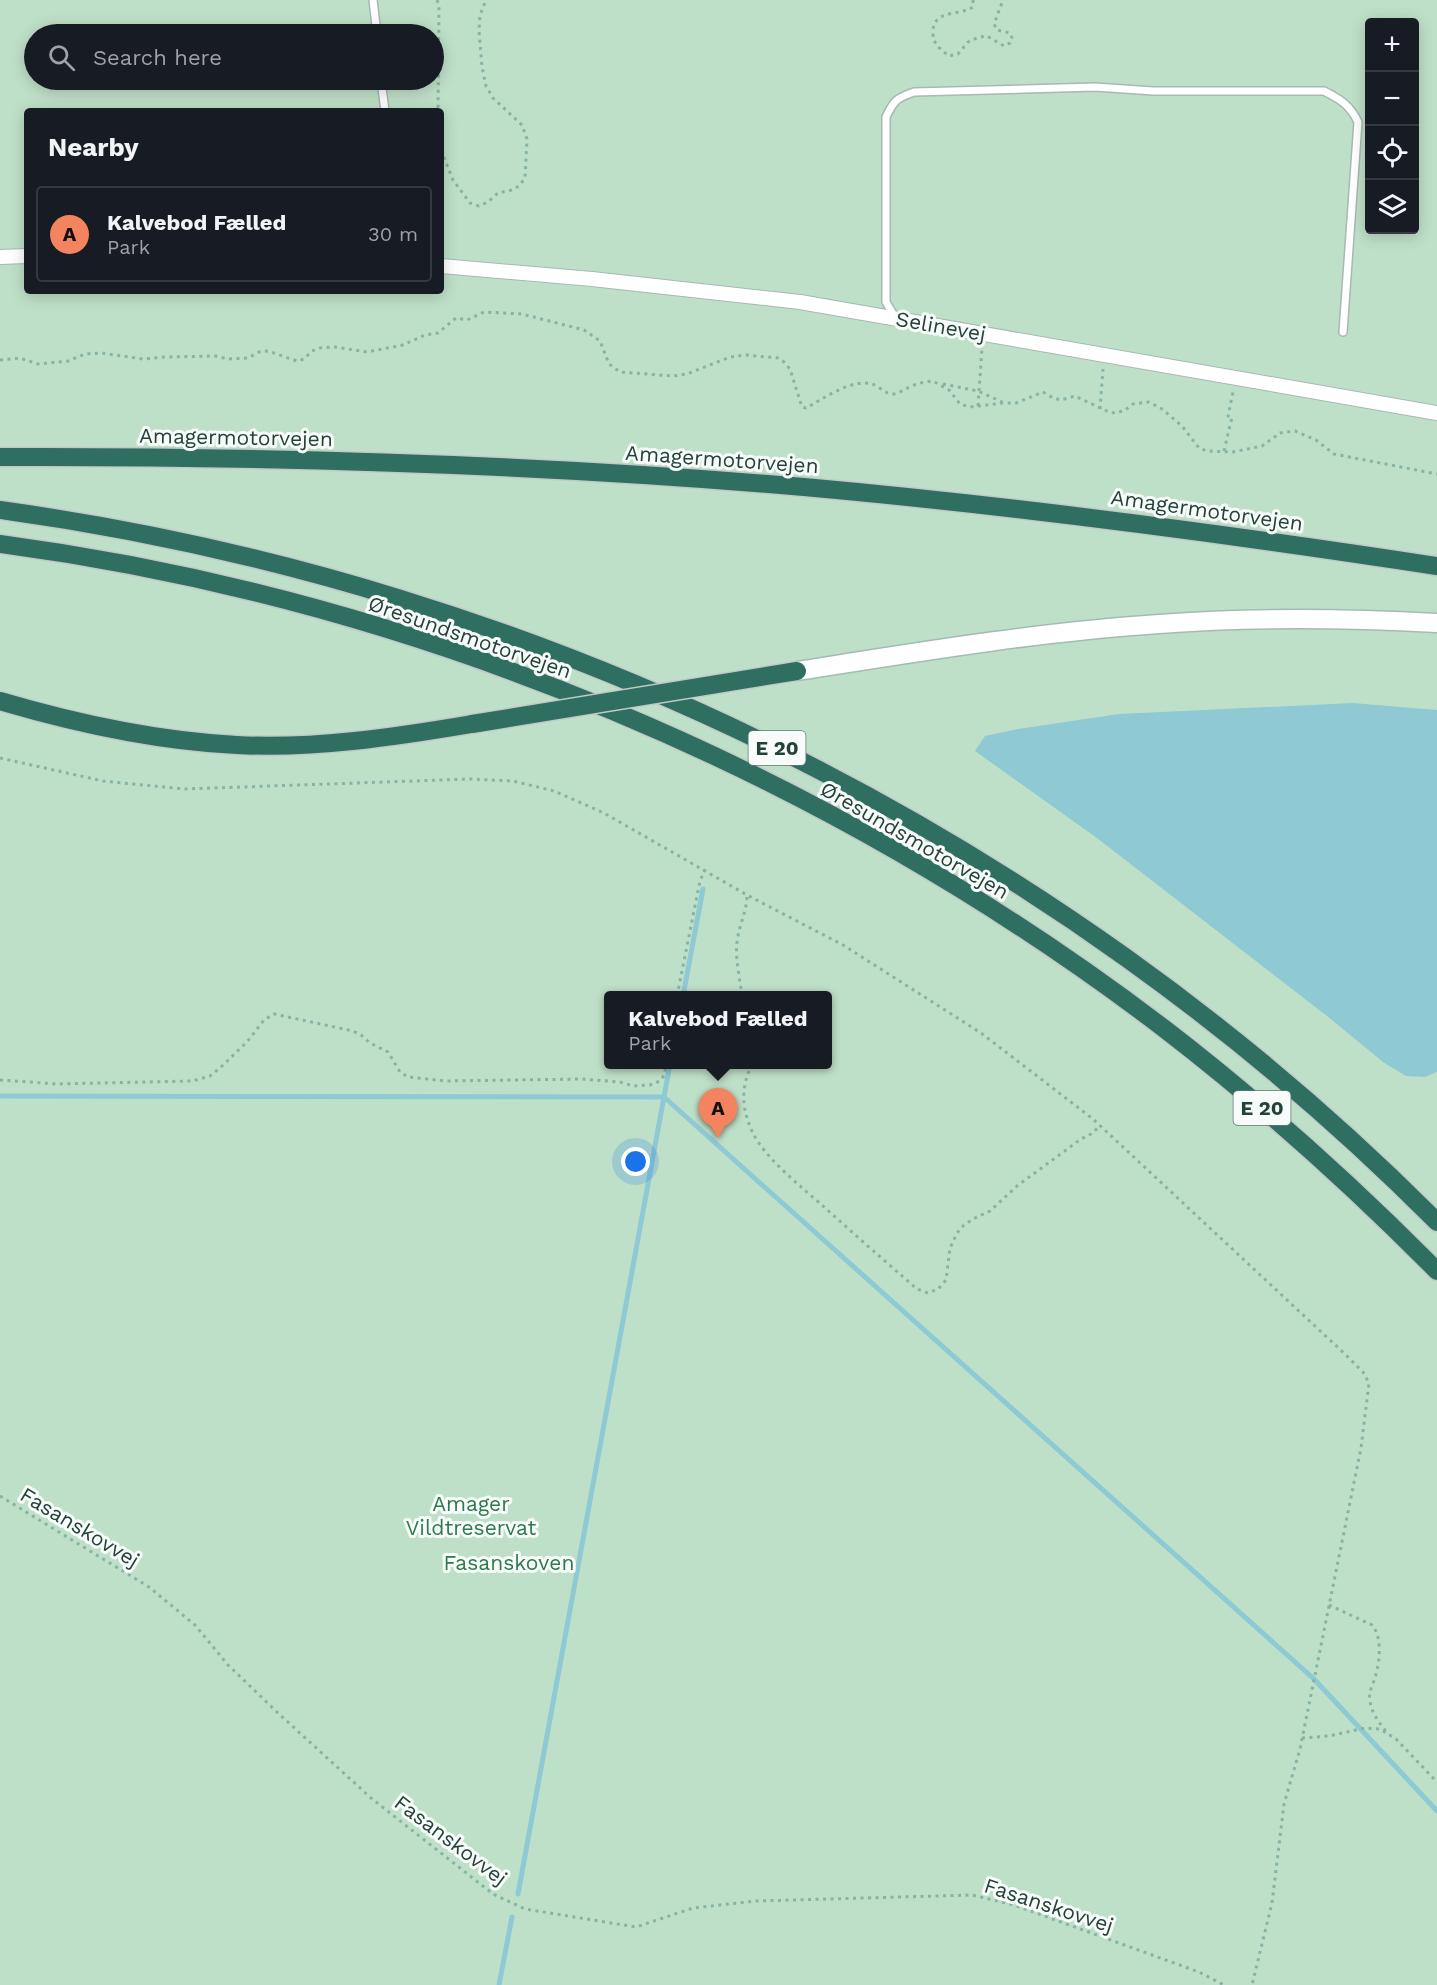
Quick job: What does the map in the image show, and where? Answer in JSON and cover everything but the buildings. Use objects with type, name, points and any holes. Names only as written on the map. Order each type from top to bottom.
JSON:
[{"type":"highway","name":"Amagermotorvejen","points":[[0,457],[354,461],[737,482],[1035,511],[1247,538],[1437,566]]},
{"type":"highway","name":"Øresundsmotorvejen","points":[[0,510],[184,541],[256,558],[401,598],[542,646],[678,702],[777,748],[882,803],[946,840],[1010,879],[1133,963],[1202,1014],[1292,1088],[1364,1152],[1437,1222]]},
{"type":"highway","name":"Øresundsmotorvejen","points":[[0,544],[169,573],[306,607],[390,631],[503,669],[605,708],[675,738],[792,795],[879,841],[944,880],[1010,921],[1122,998],[1225,1077],[1284,1127],[1341,1177],[1437,1271]]},
{"type":"highway","points":[[0,701],[126,733],[163,739],[275,746],[350,741],[472,724],[798,671]]},
{"type":"street","points":[[0,257],[24,256]]},
{"type":"street","name":"Selinevej","points":[[444,266],[592,279],[800,302],[1437,413]]},
{"type":"street","points":[[798,671],[1000,640],[1161,623],[1311,619],[1437,624]]},
{"type":"lane","points":[[373,0],[376,24]]},
{"type":"lane","points":[[896,319],[886,302],[886,117],[892,104],[899,97],[914,93],[1095,87],[1153,91],[1324,91],[1352,109],[1358,122],[1343,332]]},
{"type":"lane","points":[[382,90],[385,108]]},
{"type":"path","points":[[437,0],[440,6],[440,24]]},
{"type":"path","points":[[444,158],[453,180],[470,203],[479,206],[498,193],[519,186],[525,178],[527,139],[522,125],[493,98],[486,86],[479,31],[480,15],[486,0]]},
{"type":"path","points":[[973,0],[973,6],[966,11],[947,13],[937,19],[932,29],[933,41],[949,56],[958,54],[968,42],[979,37],[987,36],[1004,46],[1010,43],[1012,38],[1010,33],[997,30],[994,24],[1003,0]]},
{"type":"path","points":[[438,90],[438,108]]},
{"type":"path","points":[[0,360],[20,358],[38,364],[68,361],[85,354],[101,352],[143,359],[215,356],[228,359],[248,358],[259,352],[268,351],[297,360],[304,359],[312,351],[320,348],[335,347],[367,352],[403,345],[425,335],[438,333],[456,318],[467,320],[484,312],[522,315],[584,330],[600,341],[609,364],[620,372],[673,376],[687,374],[730,357],[746,355],[778,358],[790,369],[802,407],[806,408],[841,389],[861,383],[872,384],[893,394],[933,381],[978,391],[1004,403]]},
{"type":"path","points":[[978,406],[982,348]]},
{"type":"path","points":[[1100,410],[1103,370]]},
{"type":"path","points":[[941,384],[960,404],[970,407],[1016,403],[1043,392],[1061,400],[1075,396],[1100,410],[1111,413],[1124,411],[1133,404],[1149,402],[1162,409],[1182,426],[1198,448],[1207,451],[1233,452],[1262,446],[1280,433],[1295,431],[1316,440],[1334,454],[1437,474]]},
{"type":"path","points":[[1224,451],[1232,417],[1228,416],[1234,390]]},
{"type":"path","points":[[0,758],[103,781],[184,789],[471,779],[513,781],[554,791],[594,809],[705,869],[747,895],[843,945],[981,1033],[1100,1126],[1346,1355],[1363,1372],[1370,1383],[1360,1448],[1302,1738],[1284,1804],[1272,1903],[1252,1985]]},
{"type":"path","points":[[678,991],[688,951],[700,881],[705,869]]},
{"type":"path","points":[[741,991],[736,945],[740,921],[747,906],[747,895]]},
{"type":"path","points":[[0,1080],[57,1084],[192,1081],[210,1076],[247,1042],[264,1020],[274,1014],[353,1031],[388,1052],[400,1072],[408,1077],[446,1082],[581,1079],[620,1082],[633,1086],[650,1085],[660,1081],[665,1074],[665,1069]]},
{"type":"path","points":[[750,1069],[742,1094],[751,1129],[759,1143],[792,1179],[917,1289],[928,1293],[938,1289],[946,1280],[950,1248],[957,1233],[964,1225],[973,1218],[990,1211],[1017,1186],[1100,1126]]},
{"type":"path","name":"Fasanskovvej","points":[[0,1496],[149,1587],[195,1625],[236,1673],[371,1798],[493,1894],[525,1910],[636,1927],[693,1908],[756,1901],[972,1896],[1014,1905],[1199,1972],[1224,1985]]},
{"type":"path","points":[[1329,1605],[1378,1630],[1380,1637],[1376,1674],[1369,1695],[1372,1710],[1387,1733]]},
{"type":"path","points":[[1302,1738],[1329,1736],[1365,1728],[1380,1729],[1396,1739],[1437,1782]]},
{"type":"green space","points":[[0,0],[1437,0],[1437,1985],[0,1985]]},
{"type":"water","points":[[1353,703],[1437,710],[1437,1072],[1425,1077],[1406,1076],[1383,1062],[1097,838],[975,751],[985,736],[1119,714]]},
{"type":"waterway","points":[[684,991],[703,889]]},
{"type":"waterway","points":[[518,1894],[669,1069]]},
{"type":"waterway","points":[[0,1096],[664,1097],[1314,1679],[1437,1811]]},
{"type":"waterway","points":[[499,1985],[512,1917]]},
{"type":"place","name":"Kalvebod Fælled","points":[[718,1138]]},
{"type":"park label","name":"Amager Vildtreservat","points":[[471,1515]]},
{"type":"park label","name":"Fasanskoven","points":[[509,1562]]}]
